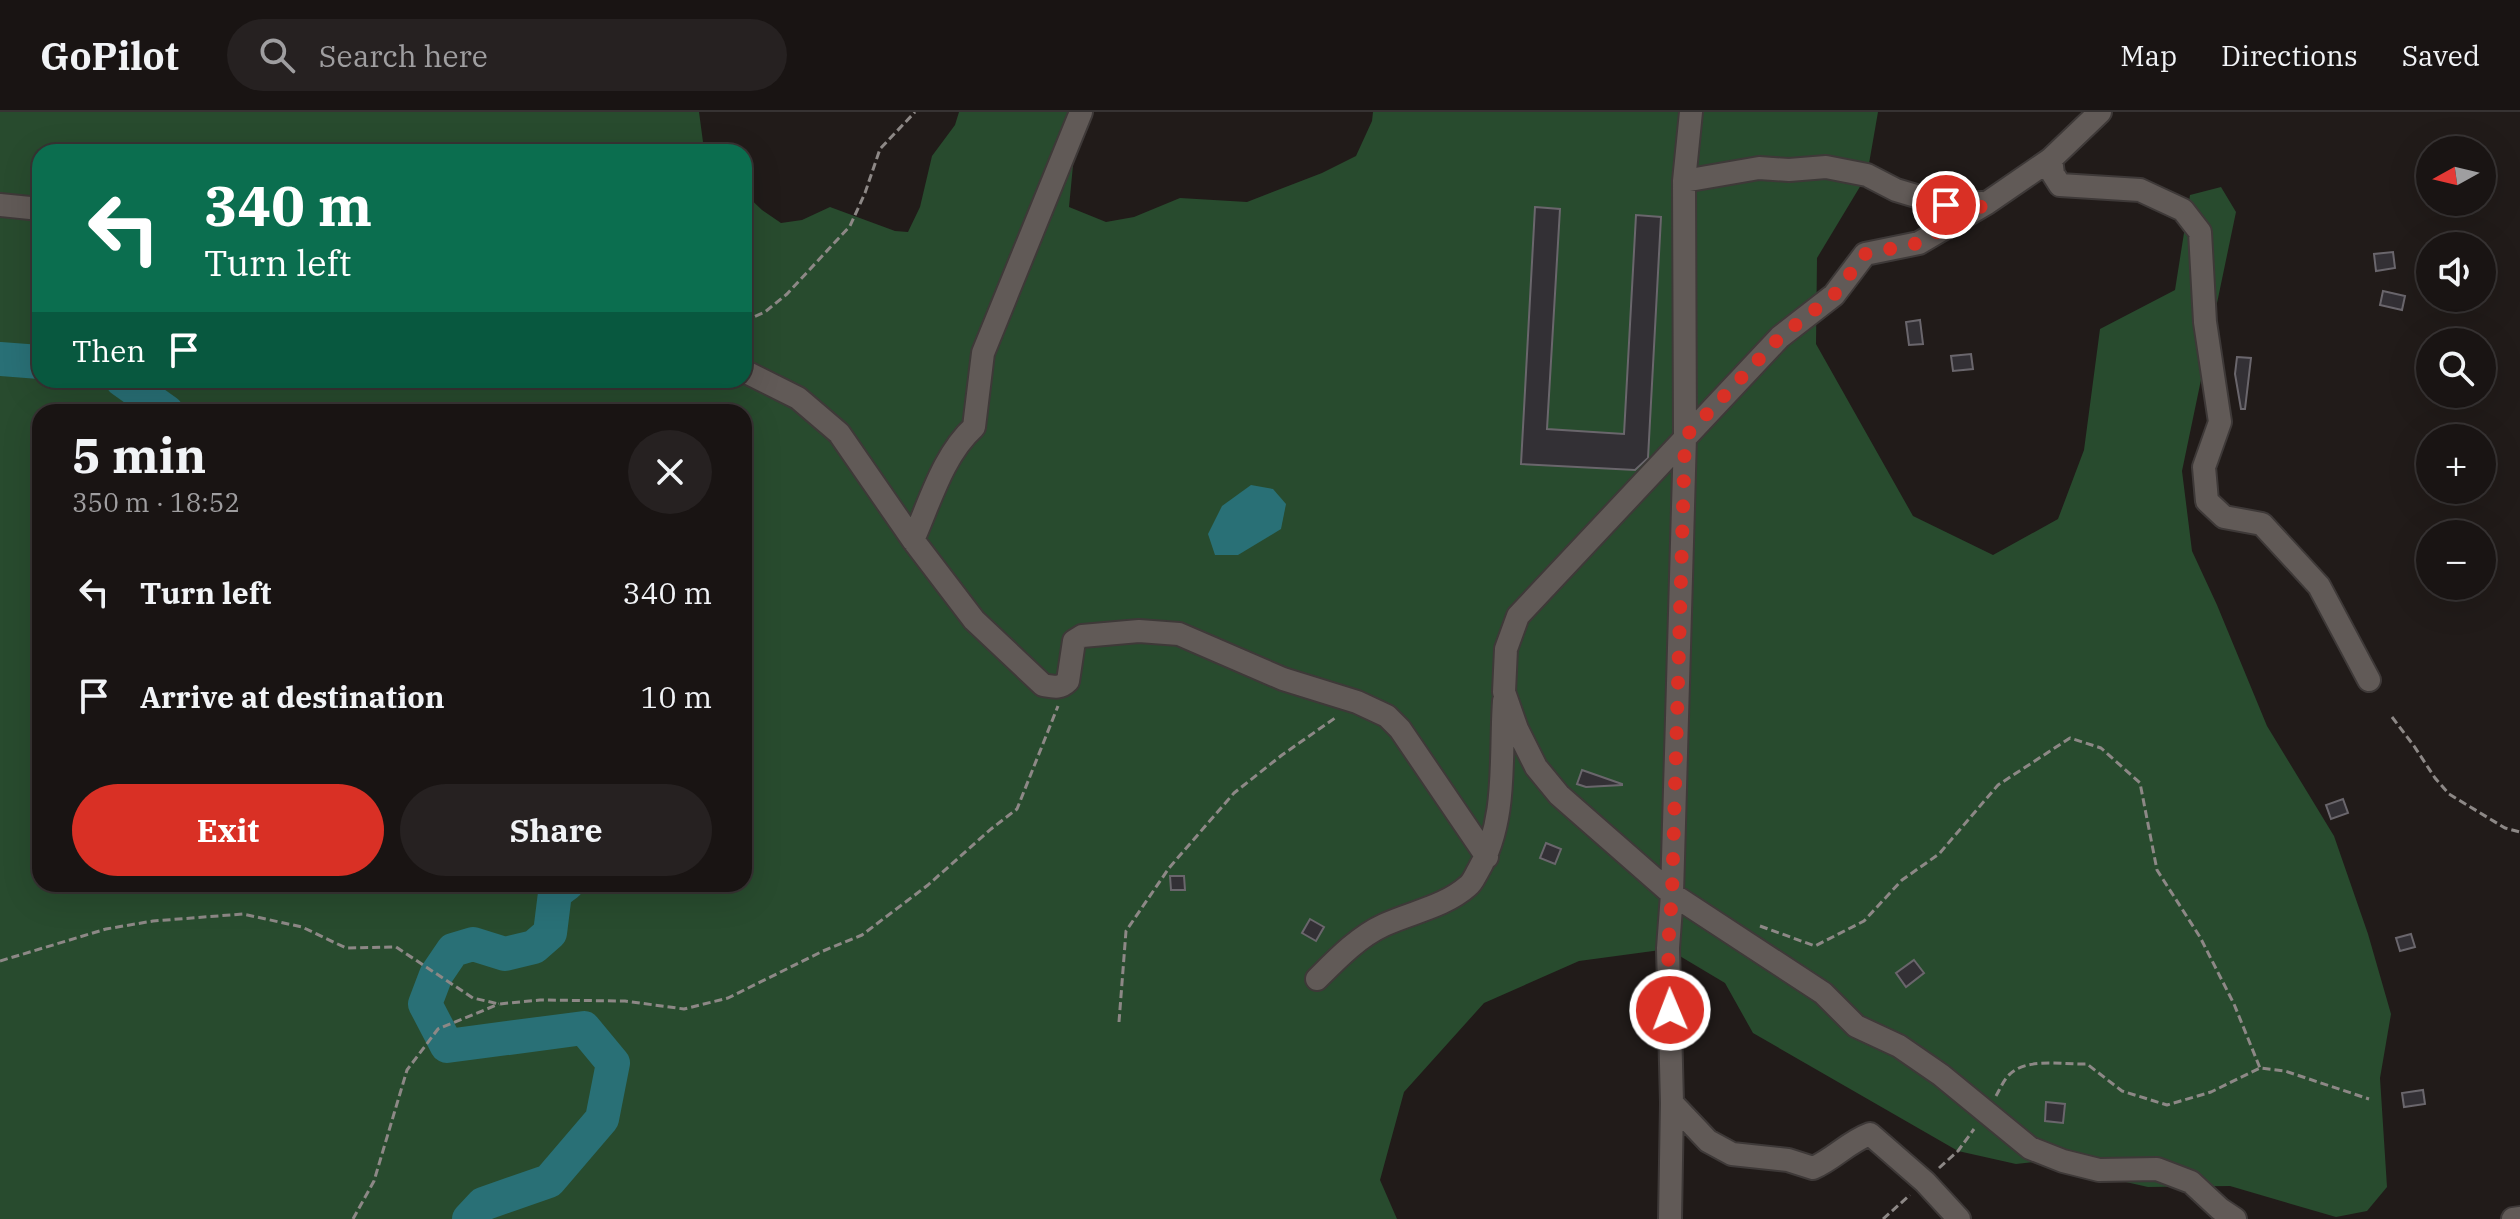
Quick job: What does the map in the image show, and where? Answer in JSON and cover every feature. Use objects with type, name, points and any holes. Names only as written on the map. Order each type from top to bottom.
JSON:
[{"type":"street","points":[[913,540],[952,453],[974,427],[983,353],[1081,112]]},
{"type":"street","points":[[1670,1219],[1672,1103],[1668,948],[1685,437],[1684,181],[1691,112]]},
{"type":"street","points":[[1317,979],[1347,949],[1382,925],[1440,904],[1470,885],[1487,857],[1496,825],[1502,783],[1506,649],[1518,616],[1780,337],[1834,295],[1865,254],[1919,243],[1987,203],[2051,159],[2100,112]]},
{"type":"street","points":[[2051,159],[2053,174],[2060,185],[2140,190],[2183,210],[2200,232],[2205,322],[2220,422],[2204,467],[2207,501],[2224,517],[2262,524],[2319,586],[2369,680]]},
{"type":"street","points":[[1684,181],[1759,168],[1789,170],[1826,167],[1867,175],[1896,190],[1946,205],[1987,203]]},
{"type":"street","points":[[0,205],[32,208]]},
{"type":"street","points":[[752,375],[798,398],[839,433],[913,540],[974,620],[1043,685],[1055,688],[1068,681],[1074,641],[1082,636],[1139,631],[1179,634],[1283,679],[1357,702],[1387,716],[1400,729],[1487,857]]},
{"type":"street","points":[[1504,692],[1517,729],[1536,767],[1559,795],[1672,894],[1823,993],[1856,1026],[1899,1046],[2030,1148],[2099,1170],[2157,1169],[2191,1182],[2235,1219]]},
{"type":"street","points":[[1672,1103],[1708,1141],[1732,1154],[1788,1160],[1813,1168],[1870,1134],[1925,1182],[1959,1219]]},
{"type":"street","points":[[2513,1219],[2520,1218]]},
{"type":"path","points":[[752,318],[765,312],[787,294],[850,226],[880,149],[915,112]]},
{"type":"path","points":[[353,1219],[374,1181],[407,1070],[438,1029],[499,1004],[540,1000],[625,1001],[684,1009],[728,998],[862,935],[928,885],[1017,809],[1068,681]]},
{"type":"path","points":[[1119,1022],[1126,931],[1169,868],[1234,793],[1357,702]]},
{"type":"path","points":[[2392,717],[2449,794],[2505,828],[2520,832]]},
{"type":"path","points":[[1758,925],[1815,946],[1864,921],[1902,880],[1939,854],[1998,785],[2070,738],[2101,748],[2140,783],[2157,870],[2200,937],[2234,1004],[2260,1068]]},
{"type":"path","points":[[0,961],[106,929],[153,921],[243,914],[302,927],[346,948],[396,947],[473,998],[499,1004]]},
{"type":"path","points":[[1883,1219],[1958,1151],[2011,1073],[2038,1062],[2087,1064],[2122,1091],[2167,1105],[2211,1092],[2260,1068],[2285,1071],[2369,1099]]},
{"type":"green space","points":[[0,112],[699,112],[704,144],[32,144],[32,388],[752,388],[752,201],[781,223],[802,220],[830,207],[895,231],[908,232],[920,207],[932,156],[955,125],[959,112],[1072,112],[1074,155],[1069,207],[1106,222],[1134,217],[1180,198],[1247,202],[1322,173],[1356,156],[1373,112],[1878,112],[1867,175],[1817,258],[1816,344],[1913,516],[1993,555],[2058,519],[2084,450],[2100,329],[2175,290],[2190,195],[2221,187],[2236,212],[2182,471],[2192,551],[2267,726],[2334,836],[2368,934],[2391,1014],[2380,1078],[2387,1187],[2367,1211],[2336,1217],[2230,1186],[2148,1187],[2099,1176],[2051,1160],[2016,1164],[1958,1151],[1753,1033],[1725,983],[1668,949],[1579,961],[1484,1003],[1404,1092],[1380,1180],[1397,1219],[0,1219]]},
{"type":"water","points":[[1251,485],[1273,489],[1286,504],[1281,529],[1238,555],[1215,555],[1208,534],[1222,506]]},
{"type":"building","points":[[1535,207],[1560,209],[1547,429],[1624,434],[1636,215],[1661,217],[1648,458],[1635,470],[1521,464]]},
{"type":"building","points":[[2393,252],[2395,268],[2376,271],[2374,254]]},
{"type":"building","points":[[2383,291],[2405,296],[2402,310],[2380,305]]},
{"type":"building","points":[[1920,320],[1923,344],[1909,345],[1906,322]]},
{"type":"building","points":[[1971,354],[1973,369],[1953,371],[1951,356]]},
{"type":"building","points":[[2237,357],[2251,358],[2245,409],[2241,409],[2235,374]]},
{"type":"building","points":[[1582,770],[1622,785],[1586,787],[1577,784]]},
{"type":"building","points":[[2343,799],[2348,813],[2331,819],[2326,805]]},
{"type":"building","points":[[1546,843],[1561,849],[1555,864],[1540,858]]},
{"type":"building","points":[[1170,876],[1184,876],[1185,890],[1171,890]]},
{"type":"building","points":[[1310,919],[1324,927],[1316,941],[1302,933]]},
{"type":"building","points":[[2411,934],[2415,947],[2400,951],[2396,938]]},
{"type":"building","points":[[1914,960],[1924,973],[1906,987],[1896,973]]},
{"type":"building","points":[[2423,1090],[2425,1104],[2404,1107],[2402,1093]]},
{"type":"building","points":[[2046,1102],[2065,1104],[2063,1123],[2045,1121]]},
{"type":"waterway","points":[[0,359],[32,361]]},
{"type":"waterway","points":[[133,388],[156,404]]},
{"type":"waterway","points":[[469,1219],[483,1204],[549,1181],[602,1119],[613,1063],[584,1028],[447,1046],[425,1004],[436,975],[453,950],[473,944],[505,954],[534,947],[550,933],[556,892]]},
{"type":"route","points":[[1670,1010],[1668,948],[1685,437],[1780,337],[1834,295],[1865,254],[1919,243],[1987,203],[1946,205]]}]
